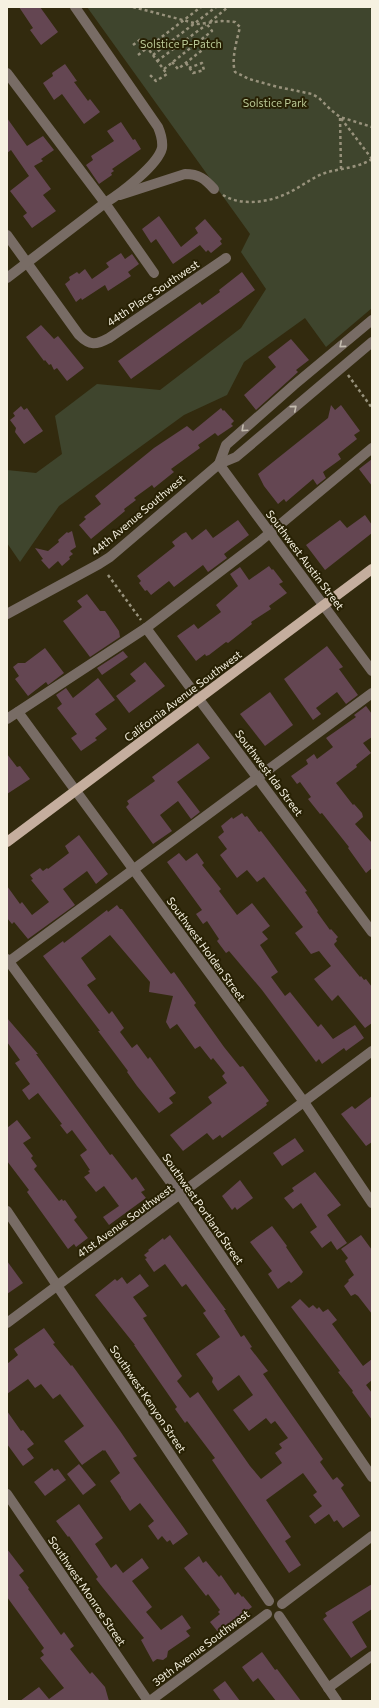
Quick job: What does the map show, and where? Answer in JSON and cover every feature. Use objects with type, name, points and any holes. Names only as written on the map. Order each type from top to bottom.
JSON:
[{"type":"main road","name":"California Avenue Southwest","points":[[7,842],[199,700],[372,569]]},
{"type":"street","points":[[7,278],[105,203],[118,195],[145,171],[161,150],[162,142],[158,127],[75,7]]},
{"type":"street","points":[[7,73],[105,203],[154,273]]},
{"type":"street","points":[[118,195],[155,185],[185,174],[195,174],[206,181],[214,189]]},
{"type":"street","points":[[7,235],[27,262]]},
{"type":"street","name":"44th Place Southwest","points":[[27,262],[85,341],[92,344],[98,344],[226,258]]},
{"type":"street","name":"44th Avenue Southwest","points":[[219,464],[226,445],[294,385],[372,320]]},
{"type":"street","name":"44th Avenue Southwest","points":[[7,614],[110,557],[219,464],[236,457],[372,342]]},
{"type":"street","points":[[7,719],[144,625],[259,542],[269,532],[372,448]]},
{"type":"street","name":"Southwest Austin Street","points":[[219,464],[372,671]]},
{"type":"street","name":"Southwest Ida Street","points":[[144,625],[372,932]]},
{"type":"street","points":[[8,961],[372,693]]},
{"type":"street","name":"Southwest Holden Street","points":[[18,712],[132,870],[304,1102],[372,1203]]},
{"type":"street","name":"Southwest Portland Street","points":[[8,961],[180,1195],[372,1477]]},
{"type":"street","name":"41st Avenue Southwest","points":[[7,1323],[372,1051]]},
{"type":"street","name":"Southwest Kenyon Street","points":[[7,1211],[269,1601]]},
{"type":"street","name":"Southwest Monroe Street","points":[[7,1494],[149,1701]]},
{"type":"street","points":[[282,1604],[372,1536]]},
{"type":"street","points":[[276,1600],[282,1604],[283,1612],[279,1616],[273,1618],[267,1614],[265,1607],[269,1601],[276,1600]]},
{"type":"street","name":"39th Avenue Southwest","points":[[149,1701],[267,1614]]},
{"type":"street","points":[[279,1616],[337,1701]]},
{"type":"street","points":[[328,1688],[372,1656]]},
{"type":"path","points":[[133,7],[194,23],[208,24],[227,21],[235,22],[239,25],[234,64],[235,72],[270,85],[316,96],[340,117],[372,159],[352,168],[341,169],[324,174],[290,193],[267,201],[237,201],[227,198],[214,189]]},
{"type":"path","points":[[138,55],[201,7]]},
{"type":"path","points":[[152,55],[216,7]]},
{"type":"path","points":[[157,61],[208,24],[228,7]]},
{"type":"path","points":[[164,69],[212,31],[208,24]]},
{"type":"path","points":[[172,62],[178,69],[186,63],[210,44],[205,37]]},
{"type":"path","points":[[133,45],[141,39],[167,74],[156,81],[150,75]]},
{"type":"path","points":[[186,63],[189,68],[193,73],[204,70],[202,63],[189,68]]},
{"type":"path","points":[[340,117],[372,127]]},
{"type":"path","points":[[340,117],[341,169]]},
{"type":"path","points":[[349,376],[372,408]]},
{"type":"path","points":[[108,575],[144,625]]},
{"type":"green space","name":"Solstice Park","points":[[87,7],[369,7],[372,11],[372,308],[326,347],[305,318],[244,362],[227,395],[184,415],[59,506],[20,562],[7,543],[7,470],[36,473],[62,454],[55,416],[97,384],[160,390],[241,328],[266,289],[241,252],[250,234]]},
{"type":"building","points":[[19,7],[40,7],[58,32],[41,45],[30,30],[33,28]]},
{"type":"building","points":[[65,64],[77,81],[74,82],[88,101],[90,99],[100,112],[84,124],[62,94],[54,100],[43,83],[53,76],[52,73]]},
{"type":"building","points":[[7,118],[27,146],[43,136],[54,150],[41,159],[43,161],[34,166],[51,189],[43,195],[56,211],[32,228],[23,216],[27,213],[10,191],[29,176],[11,150],[7,153]]},
{"type":"building","points":[[121,122],[141,149],[112,169],[114,171],[111,173],[112,175],[99,184],[86,165],[93,160],[91,156],[114,141],[107,131]]},
{"type":"building","points":[[159,216],[181,247],[198,233],[195,228],[205,219],[222,239],[220,241],[222,244],[211,253],[208,250],[206,252],[200,245],[173,264],[156,239],[151,243],[142,229]]},
{"type":"building","points":[[121,253],[125,259],[132,254],[139,264],[128,272],[131,276],[108,291],[105,285],[82,300],[81,298],[76,302],[65,284],[70,280],[69,277],[77,272],[79,274],[85,269],[92,279],[109,267],[106,263]]},
{"type":"building","points":[[242,272],[255,290],[131,379],[118,361],[200,302],[202,305],[220,292],[219,290]]},
{"type":"building","points":[[41,325],[54,339],[58,336],[84,368],[67,381],[57,368],[54,370],[51,364],[49,365],[45,360],[44,361],[26,337]]},
{"type":"building","points":[[291,339],[309,360],[296,370],[298,372],[256,410],[244,395],[276,367],[268,357]]},
{"type":"building","points":[[331,405],[335,410],[341,405],[360,431],[354,435],[357,439],[338,454],[341,459],[323,472],[326,478],[317,485],[313,479],[286,502],[284,499],[278,504],[264,486],[258,474],[328,418]]},
{"type":"building","points":[[21,406],[24,410],[27,408],[43,431],[24,444],[15,432],[16,428],[10,420],[15,416],[13,413]]},
{"type":"building","points":[[221,408],[234,421],[231,424],[233,426],[218,436],[215,433],[198,445],[200,448],[171,469],[174,472],[154,488],[152,485],[134,498],[136,500],[124,509],[125,511],[91,539],[79,525],[86,519],[84,517],[101,504],[95,496],[154,448],[187,426],[193,431]]},
{"type":"building","points":[[372,459],[372,486],[359,469]]},
{"type":"building","points":[[365,515],[372,525],[372,533],[325,570],[306,545],[340,520],[347,528]]},
{"type":"building","points":[[238,520],[249,535],[224,554],[227,558],[208,572],[203,565],[174,587],[169,581],[151,595],[147,590],[145,591],[139,583],[141,581],[137,576],[175,546],[172,542],[182,534],[186,532],[192,540],[206,529],[213,538]]},
{"type":"building","points":[[72,531],[76,547],[70,551],[73,554],[69,557],[70,559],[62,566],[58,561],[49,569],[41,560],[43,559],[35,548],[48,551],[59,542],[58,540],[67,532]]},
{"type":"building","points":[[269,566],[283,582],[279,584],[287,593],[269,606],[271,609],[251,622],[252,624],[228,643],[226,642],[209,655],[206,656],[205,654],[196,661],[177,636],[194,624],[198,629],[221,612],[216,605],[238,586],[230,574],[240,567],[249,580]]},
{"type":"building","points":[[87,594],[100,611],[105,611],[119,631],[120,637],[90,657],[63,621],[82,607],[77,601]]},
{"type":"building","points":[[327,646],[343,667],[339,669],[358,695],[346,704],[337,692],[316,708],[321,714],[313,720],[284,679]]},
{"type":"building","points":[[45,648],[64,673],[48,685],[46,682],[28,696],[15,679],[19,676],[13,667],[18,663],[25,663]]},
{"type":"building","points":[[123,651],[128,657],[102,675],[97,668]]},
{"type":"building","points":[[145,662],[165,686],[129,713],[116,696],[136,681],[130,674]]},
{"type":"building","points":[[98,678],[115,700],[95,714],[107,729],[95,738],[97,740],[81,751],[71,738],[77,734],[57,708],[62,704],[56,695],[66,688],[73,698]]},
{"type":"building","points":[[270,692],[293,725],[265,746],[240,714]]},
{"type":"building","points":[[366,706],[372,714],[372,737],[363,743],[371,753],[356,765],[357,767],[336,783],[353,805],[354,804],[362,813],[363,817],[355,824],[372,843],[372,868],[366,873],[348,848],[349,847],[322,813],[320,814],[308,799],[311,797],[300,782],[297,784],[291,776],[308,764],[306,760],[314,754],[317,759],[333,747],[326,738],[356,717],[354,715]]},
{"type":"building","points":[[198,743],[210,758],[177,782],[200,812],[191,819],[178,801],[160,815],[172,831],[153,844],[126,807],[129,804],[127,801],[155,781],[152,777]]},
{"type":"building","points":[[7,754],[17,767],[20,766],[30,779],[7,794]]},
{"type":"building","points":[[242,813],[245,817],[247,816],[259,832],[261,831],[307,891],[305,892],[318,911],[317,912],[330,930],[331,929],[338,937],[334,944],[335,946],[360,977],[361,976],[364,980],[366,979],[372,987],[372,1023],[365,1028],[338,995],[332,1001],[314,979],[331,966],[319,951],[311,954],[295,933],[303,927],[264,877],[257,882],[247,870],[237,878],[220,855],[227,849],[218,837],[224,832],[221,826],[232,817],[233,819]]},
{"type":"building","points":[[79,835],[108,874],[96,884],[87,871],[63,889],[75,905],[28,939],[14,922],[12,924],[7,918],[7,886],[20,904],[22,902],[32,915],[49,902],[31,880],[33,879],[30,875],[40,868],[43,871],[47,868],[48,869],[69,853],[65,846]]},
{"type":"building","points":[[179,853],[186,861],[197,853],[204,863],[202,865],[221,889],[219,891],[237,915],[252,903],[270,926],[262,932],[268,939],[260,945],[278,972],[271,977],[285,996],[290,992],[318,1027],[321,1024],[333,1039],[355,1025],[364,1038],[346,1051],[344,1048],[322,1064],[319,1059],[316,1062],[262,990],[229,951],[226,953],[217,941],[219,939],[207,921],[203,924],[196,914],[202,910],[167,862]]},
{"type":"building","points":[[117,905],[120,909],[122,909],[171,974],[174,972],[196,1003],[194,1005],[224,1047],[240,1067],[243,1066],[269,1101],[266,1103],[267,1105],[222,1138],[220,1135],[213,1140],[207,1133],[183,1151],[170,1135],[212,1103],[208,1097],[227,1083],[222,1076],[225,1073],[213,1058],[211,1060],[200,1046],[195,1049],[177,1024],[170,1029],[166,1022],[173,996],[149,992],[150,982],[110,935],[81,958],[96,979],[87,985],[109,1014],[112,1011],[124,1028],[120,1032],[132,1048],[137,1044],[148,1059],[150,1057],[176,1093],[169,1098],[173,1103],[159,1113],[137,1086],[127,1072],[128,1071],[98,1031],[100,1031],[43,956],[63,941],[64,943],[107,910],[108,912]]},
{"type":"building","points":[[7,1018],[38,1054],[36,1054],[110,1155],[112,1154],[132,1180],[136,1177],[145,1190],[141,1192],[146,1198],[109,1225],[103,1217],[119,1206],[104,1186],[96,1192],[84,1177],[90,1173],[88,1171],[90,1170],[80,1155],[87,1150],[72,1130],[67,1134],[60,1125],[62,1124],[38,1093],[29,1100],[22,1090],[30,1084],[15,1063],[20,1060],[7,1042]]},
{"type":"building","points":[[372,1096],[372,1142],[366,1146],[341,1114],[352,1106],[355,1109]]},
{"type":"building","points":[[17,1120],[31,1138],[23,1143],[33,1156],[31,1158],[37,1166],[34,1169],[59,1201],[62,1199],[63,1201],[65,1200],[77,1217],[74,1220],[88,1238],[76,1247],[74,1244],[68,1249],[27,1192],[29,1190],[7,1161],[7,1128]]},
{"type":"building","points":[[295,1138],[304,1151],[282,1166],[273,1153]]},
{"type":"building","points":[[315,1172],[341,1205],[327,1215],[347,1243],[337,1250],[331,1241],[322,1248],[310,1232],[317,1227],[301,1203],[293,1209],[284,1198],[294,1191],[292,1188]]},
{"type":"building","points":[[240,1180],[253,1198],[237,1210],[235,1207],[232,1210],[222,1196]]},
{"type":"building","points":[[272,1226],[287,1246],[286,1247],[303,1272],[291,1283],[289,1281],[278,1289],[268,1274],[272,1271],[250,1242]]},
{"type":"building","points":[[170,1235],[226,1310],[224,1310],[241,1337],[244,1335],[252,1347],[250,1348],[268,1371],[263,1374],[323,1459],[320,1462],[333,1480],[337,1477],[344,1485],[341,1488],[360,1516],[343,1528],[337,1520],[334,1522],[329,1514],[315,1524],[309,1516],[322,1506],[313,1495],[317,1492],[303,1473],[266,1500],[291,1537],[285,1541],[301,1565],[289,1573],[212,1460],[215,1458],[187,1421],[185,1423],[175,1409],[177,1407],[135,1345],[95,1295],[115,1279],[117,1281],[122,1277],[127,1284],[140,1274],[149,1286],[133,1297],[147,1316],[143,1318],[182,1376],[177,1381],[190,1398],[198,1392],[250,1466],[261,1479],[282,1463],[275,1453],[282,1448],[279,1444],[288,1438],[275,1421],[271,1424],[266,1418],[249,1431],[233,1410],[253,1395],[239,1375],[218,1391],[212,1382],[213,1378],[196,1354],[220,1337],[203,1313],[206,1311],[186,1284],[182,1287],[165,1264],[154,1272],[145,1259],[147,1258],[144,1255],[149,1251],[148,1250],[163,1238],[164,1240]]},
{"type":"building","points":[[361,1235],[372,1250],[372,1314],[358,1296],[355,1294],[351,1296],[344,1286],[354,1275],[345,1261],[348,1258],[341,1249]]},
{"type":"building","points":[[7,1261],[23,1283],[7,1294]]},
{"type":"building","points":[[300,1299],[309,1308],[313,1305],[317,1309],[319,1307],[323,1312],[328,1309],[337,1320],[332,1324],[363,1366],[372,1359],[372,1380],[366,1385],[372,1393],[372,1420],[352,1392],[353,1391],[338,1372],[340,1371],[291,1307]]},
{"type":"building","points":[[44,1328],[55,1343],[53,1344],[71,1366],[72,1365],[120,1431],[137,1456],[133,1458],[188,1534],[173,1545],[170,1540],[167,1542],[162,1536],[158,1540],[148,1526],[154,1521],[140,1503],[130,1511],[110,1481],[120,1473],[105,1450],[82,1465],[64,1441],[84,1426],[60,1394],[53,1399],[41,1384],[35,1388],[28,1379],[7,1394],[7,1364],[18,1355],[14,1349]]},
{"type":"building","points":[[7,1411],[21,1431],[23,1430],[34,1444],[27,1449],[34,1458],[23,1466],[7,1444]]},
{"type":"building","points":[[79,1464],[96,1485],[83,1495],[67,1474]]},
{"type":"building","points":[[52,1468],[54,1471],[58,1469],[66,1480],[45,1496],[34,1482]]},
{"type":"building","points":[[79,1504],[103,1538],[95,1544],[111,1568],[116,1564],[123,1573],[142,1558],[149,1568],[132,1581],[152,1607],[146,1612],[161,1630],[182,1615],[191,1628],[186,1631],[190,1636],[168,1651],[167,1657],[163,1660],[157,1659],[153,1662],[141,1640],[144,1638],[96,1579],[98,1577],[69,1536],[68,1537],[56,1521]]},
{"type":"building","points":[[7,1549],[24,1571],[19,1575],[29,1588],[28,1589],[61,1635],[64,1632],[74,1646],[70,1649],[90,1674],[92,1672],[105,1687],[109,1701],[20,1701],[39,1687],[49,1699],[64,1688],[40,1658],[44,1655],[41,1651],[44,1648],[7,1597]]},
{"type":"building","points":[[199,1556],[203,1563],[206,1561],[219,1577],[221,1575],[235,1595],[238,1592],[252,1607],[218,1632],[210,1622],[220,1614],[218,1612],[220,1610],[208,1594],[206,1596],[184,1568]]},
{"type":"building","points":[[372,1584],[372,1609],[352,1622],[367,1647],[351,1658],[323,1619],[327,1616],[325,1613]]},
{"type":"building","points":[[262,1652],[301,1701],[276,1701],[258,1678],[253,1682],[242,1667]]},
{"type":"building","points":[[225,1681],[240,1701],[221,1701],[213,1690]]},
{"type":"park label","name":"Solstice P-Patch","points":[[181,44]]}]
